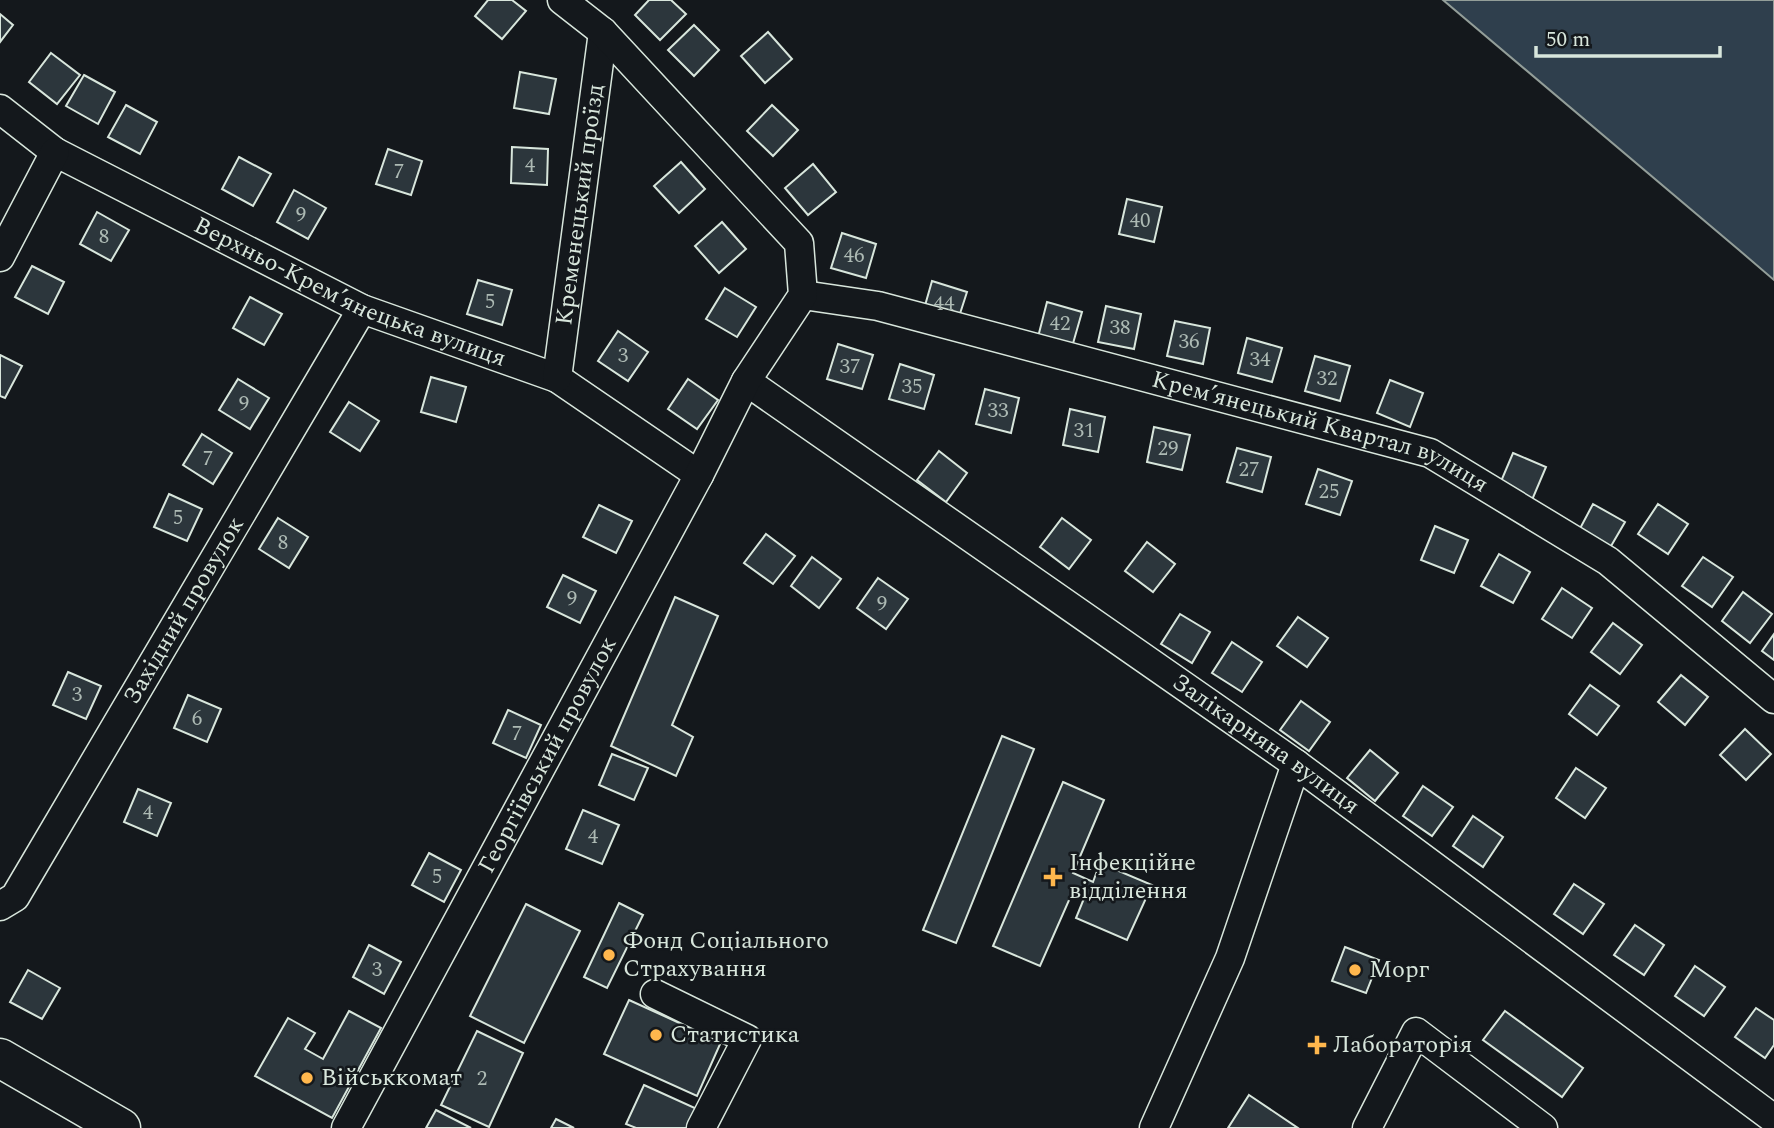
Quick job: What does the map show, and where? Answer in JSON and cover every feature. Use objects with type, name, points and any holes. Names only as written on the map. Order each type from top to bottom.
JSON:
[{"type":"highway","points":[[0,1058],[121,1128]]},
{"type":"street","points":[[562,0],[603,32],[799,243],[803,295],[746,382]]},
{"type":"street","name":"Кременецький проїзд","points":[[558,378],[603,32]]},
{"type":"street","name":"Верхньо-Крем’янецька вулиця","points":[[0,109],[55,152],[362,309],[558,378],[699,475]]},
{"type":"street","points":[[0,257],[55,152]]},
{"type":"street","name":"Крем’янецький Квартал вулиця","points":[[803,295],[878,306],[1430,453],[1608,561],[1774,699]]},
{"type":"street","name":"Західний провулок","points":[[0,906],[15,897],[362,309]]},
{"type":"street","name":"Георгіївський провулок","points":[[346,1128],[699,475],[746,382]]},
{"type":"street","name":"Залікарняна вулиця","points":[[746,382],[1296,764],[1774,1119]]},
{"type":"street","points":[[1154,1128],[1230,958],[1296,764]]},
{"type":"street","points":[[655,994],[747,1039],[701,1128]]},
{"type":"street","points":[[1367,1128],[1416,1032],[1543,1128]]},
{"type":"water","points":[[1443,0],[1774,0],[1774,280],[1739,250]]},
{"type":"building","points":[[488,0],[512,0],[526,11],[502,39],[475,16]]},
{"type":"building","points":[[649,0],[671,0],[686,14],[660,40],[635,15]]},
{"type":"building","points":[[0,14],[13,25],[0,42]]},
{"type":"building","points":[[694,25],[719,50],[694,76],[668,50]]},
{"type":"building","points":[[768,32],[792,59],[765,83],[741,56]]},
{"type":"building","points":[[51,53],[80,75],[57,104],[29,82]]},
{"type":"building","points":[[520,72],[556,79],[549,114],[514,108]]},
{"type":"building","points":[[84,75],[115,92],[98,124],[66,106]]},
{"type":"building","points":[[126,105],[157,122],[140,154],[108,137]]},
{"type":"building","points":[[772,105],[798,130],[773,156],[747,131]]},
{"type":"building","points":[[512,147],[548,149],[547,185],[511,183]]},
{"type":"building","points":[[388,149],[422,161],[411,195],[376,184]]},
{"type":"building","points":[[239,157],[271,174],[253,206],[222,189]]},
{"type":"building","points":[[681,162],[705,189],[679,213],[654,186]]},
{"type":"building","points":[[813,164],[836,192],[808,215],[785,188]]},
{"type":"building","points":[[294,190],[326,208],[308,239],[277,222]]},
{"type":"building","points":[[1127,199],[1162,207],[1154,242],[1119,234]]},
{"type":"building","points":[[97,212],[129,230],[111,261],[80,244]]},
{"type":"building","points":[[722,222],[746,249],[719,273],[695,246]]},
{"type":"building","points":[[842,233],[876,244],[866,278],[831,268]]},
{"type":"building","points":[[32,266],[64,282],[48,314],[15,297]]},
{"type":"building","points":[[478,280],[512,290],[502,325],[467,314]]},
{"type":"building","points":[[932,281],[967,292],[956,326],[922,316]]},
{"type":"building","points":[[725,288],[756,307],[737,337],[706,319]]},
{"type":"building","points":[[250,297],[282,314],[264,345],[233,328]]},
{"type":"building","points":[[1047,302],[1082,312],[1072,347],[1038,337]]},
{"type":"building","points":[[1106,306],[1141,314],[1134,349],[1098,342]]},
{"type":"building","points":[[1175,321],[1210,328],[1203,364],[1167,356]]},
{"type":"building","points":[[618,331],[648,352],[628,381],[598,361]]},
{"type":"building","points":[[1247,338],[1282,348],[1272,382],[1238,373]]},
{"type":"building","points":[[838,344],[873,355],[862,389],[827,379]]},
{"type":"building","points":[[0,355],[22,366],[5,398],[0,396]]},
{"type":"building","points":[[1315,356],[1350,366],[1340,401],[1305,391]]},
{"type":"building","points":[[900,364],[934,375],[924,409],[889,399]]},
{"type":"building","points":[[431,377],[466,387],[456,422],[421,412]]},
{"type":"building","points":[[238,379],[269,398],[250,429],[219,410]]},
{"type":"building","points":[[688,379],[718,400],[697,429],[668,409]]},
{"type":"building","points":[[1390,380],[1423,393],[1410,427],[1377,413]]},
{"type":"building","points":[[985,389],[1019,398],[1011,433],[976,424]]},
{"type":"building","points":[[349,402],[379,421],[360,451],[330,432]]},
{"type":"building","points":[[1070,409],[1105,417],[1098,452],[1063,445]]},
{"type":"building","points":[[1154,427],[1190,435],[1182,470],[1147,462]]},
{"type":"building","points":[[202,434],[232,453],[213,484],[183,465]]},
{"type":"building","points":[[1237,448],[1271,457],[1262,492],[1227,482]]},
{"type":"building","points":[[939,451],[967,473],[946,502],[917,480]]},
{"type":"building","points":[[1513,453],[1546,467],[1532,500],[1499,486]]},
{"type":"building","points":[[1318,469],[1352,481],[1340,515],[1306,504]]},
{"type":"building","points":[[169,494],[202,509],[187,541],[154,527]]},
{"type":"building","points":[[1593,504],[1625,522],[1607,553],[1576,536]]},
{"type":"building","points":[[1658,504],[1688,524],[1668,554],[1638,534]]},
{"type":"building","points":[[599,505],[632,521],[616,553],[583,537]]},
{"type":"building","points":[[278,518],[308,537],[289,568],[259,549]]},
{"type":"building","points":[[1062,518],[1091,540],[1069,569],[1040,547]]},
{"type":"building","points":[[1435,526],[1468,540],[1454,573],[1421,560]]},
{"type":"building","points":[[766,534],[795,556],[773,584],[744,563]]},
{"type":"building","points":[[1147,542],[1175,564],[1153,592],[1125,571]]},
{"type":"building","points":[[1499,554],[1530,572],[1513,603],[1481,586]]},
{"type":"building","points":[[812,557],[841,579],[819,608],[791,586]]},
{"type":"building","points":[[1703,557],[1733,577],[1712,607],[1682,586]]},
{"type":"building","points":[[563,575],[596,591],[580,623],[547,607]]},
{"type":"building","points":[[878,578],[908,599],[886,629],[857,608]]},
{"type":"building","points":[[1562,588],[1592,608],[1572,638],[1542,619]]},
{"type":"building","points":[[1743,592],[1772,614],[1750,643],[1722,621]]},
{"type":"building","points":[[675,597],[718,616],[672,725],[693,737],[676,776],[611,746]]},
{"type":"building","points":[[1180,614],[1210,632],[1192,663],[1161,644]]},
{"type":"building","points":[[1298,617],[1328,638],[1307,667],[1277,646]]},
{"type":"building","points":[[1613,623],[1642,645],[1620,674],[1591,652]]},
{"type":"building","points":[[1774,634],[1774,660],[1762,651]]},
{"type":"building","points":[[1232,642],[1262,662],[1242,692],[1212,673]]},
{"type":"building","points":[[68,672],[101,686],[86,719],[53,705]]},
{"type":"building","points":[[1681,675],[1708,697],[1685,725],[1658,702]]},
{"type":"building","points":[[1590,685],[1619,706],[1597,735],[1569,714]]},
{"type":"building","points":[[188,695],[221,709],[207,742],[174,728]]},
{"type":"building","points":[[1301,701],[1330,722],[1309,751],[1280,730]]},
{"type":"building","points":[[508,710],[541,725],[526,758],[493,743]]},
{"type":"building","points":[[1745,729],[1771,754],[1746,780],[1720,755]]},
{"type":"building","points":[[1002,736],[1034,749],[956,943],[923,930]]},
{"type":"building","points":[[1370,750],[1398,773],[1375,801],[1347,778]]},
{"type":"building","points":[[612,754],[648,768],[634,800],[599,785]]},
{"type":"building","points":[[1576,768],[1606,788],[1585,818],[1556,798]]},
{"type":"building","name":"Інфекційне відділення","points":[[1063,782],[1104,800],[1073,873],[1093,882],[1100,863],[1152,885],[1127,940],[1076,918],[1085,896],[1073,891],[1040,966],[993,946]]},
{"type":"building","points":[[1423,786],[1453,807],[1432,836],[1403,816]]},
{"type":"building","points":[[138,789],[171,803],[157,836],[124,822]]},
{"type":"building","points":[[583,810],[619,825],[602,864],[566,849]]},
{"type":"building","points":[[1473,816],[1503,837],[1483,867],[1453,846]]},
{"type":"building","points":[[429,853],[461,870],[444,902],[412,885]]},
{"type":"building","points":[[1574,884],[1604,904],[1583,934],[1554,914]]},
{"type":"building","points":[[619,903],[643,915],[607,988],[584,977]]},
{"type":"building","points":[[526,904],[580,931],[524,1043],[470,1016]]},
{"type":"building","points":[[1635,925],[1664,945],[1644,975],[1614,955]]},
{"type":"building","points":[[369,945],[401,962],[384,994],[353,977]]},
{"type":"building","name":"Морг","points":[[1345,947],[1379,960],[1366,993],[1332,981]]},
{"type":"building","points":[[1695,966],[1725,987],[1704,1016],[1675,996]]},
{"type":"building","points":[[28,970],[60,988],[42,1019],[10,1002]]},
{"type":"building","points":[[629,1000],[721,1042],[697,1096],[604,1054]]},
{"type":"building","points":[[1756,1008],[1774,1020],[1774,1045],[1765,1058],[1735,1037]]},
{"type":"building","points":[[349,1011],[381,1028],[332,1118],[255,1076],[288,1018],[315,1033],[305,1049],[323,1059]]},
{"type":"building","points":[[1505,1011],[1583,1068],[1562,1097],[1483,1040]]},
{"type":"building","points":[[477,1031],[523,1053],[489,1127],[441,1105]]},
{"type":"building","points":[[644,1085],[697,1109],[689,1128],[636,1128],[626,1124]]},
{"type":"building","points":[[1249,1095],[1298,1128],[1228,1128]]},
{"type":"building","points":[[436,1110],[471,1128],[426,1128]]},
{"type":"building","points":[[556,1119],[574,1128],[551,1128]]},
{"type":"place","name":"Інфекційне відділення","points":[[1053,877]]},
{"type":"place","name":"Фонд Соцiального Страхування","points":[[609,955]]},
{"type":"place","name":"Морг","points":[[1355,970]]},
{"type":"place","name":"Статистика","points":[[656,1035]]},
{"type":"place","name":"Лабораторія","points":[[1317,1045]]},
{"type":"place","name":"Вiйськкомат","points":[[307,1078]]}]
